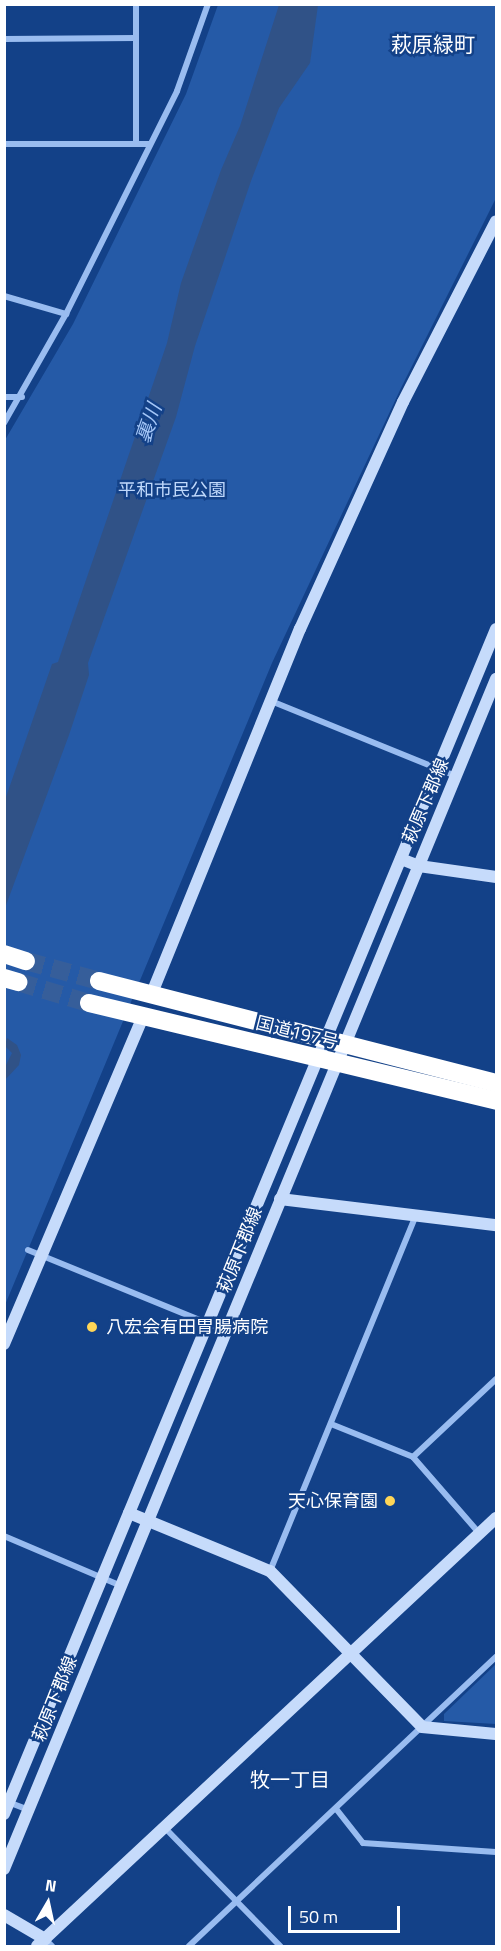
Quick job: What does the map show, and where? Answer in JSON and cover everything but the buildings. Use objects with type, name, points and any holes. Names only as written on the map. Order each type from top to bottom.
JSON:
[{"type":"highway","points":[[4,954],[26,961]]},
{"type":"highway","name":"国道197号","points":[[99,981],[496,1083]]},
{"type":"highway","name":"国道197号","points":[[89,1003],[317,1061],[496,1101]]},
{"type":"street","points":[[136,4],[136,144]]},
{"type":"street","points":[[4,423],[22,397],[66,314],[177,91],[208,4]]},
{"type":"street","points":[[4,39],[136,38]]},
{"type":"street","points":[[4,144],[150,144]]},
{"type":"street","points":[[152,993],[271,701],[403,402],[496,221]]},
{"type":"street","points":[[4,296],[66,314]]},
{"type":"street","points":[[4,397],[22,397]]},
{"type":"street","name":"萩原下郡線","points":[[6,1806],[103,1578],[496,629]]},
{"type":"street","name":"萩原下郡線","points":[[4,1869],[496,679]]},
{"type":"street","points":[[271,701],[456,776]]},
{"type":"street","points":[[401,859],[419,866],[496,877]]},
{"type":"street","points":[[4,1344],[143,1016]]},
{"type":"street","points":[[280,1199],[496,1225]]},
{"type":"street","points":[[270,1571],[416,1215]]},
{"type":"street","points":[[28,1250],[226,1331]]},
{"type":"street","points":[[413,1457],[496,1378]]},
{"type":"street","points":[[331,1424],[413,1457],[480,1534]]},
{"type":"street","points":[[129,1513],[270,1571],[422,1727],[496,1734]]},
{"type":"street","points":[[4,1916],[45,1944],[165,1828],[496,1518]]},
{"type":"street","points":[[4,1536],[121,1586]]},
{"type":"street","points":[[189,1947],[496,1657]]},
{"type":"street","points":[[6,1806],[29,1810]]},
{"type":"street","points":[[336,1810],[363,1843],[496,1852]]},
{"type":"street","points":[[165,1828],[235,1904],[280,1947]]},
{"type":"green space","name":"平和市民公園","points":[[218,5],[496,5],[496,198],[401,388],[272,663],[5,1305],[5,440],[73,324],[186,94]]},
{"type":"green space","points":[[496,1664],[496,1724],[444,1721],[444,1714]]},
{"type":"water","name":"裏川","points":[[279,5],[318,5],[310,63],[279,108],[251,181],[195,346],[176,417],[88,663],[89,675],[69,735],[5,908],[5,800],[52,664],[58,662],[167,343],[181,283],[221,170],[240,126]]},
{"type":"water","points":[[7,1038],[17,1045],[21,1055],[19,1065],[5,1080],[5,1067],[12,1053],[5,1046]]},
{"type":"tunnel","points":[[26,961],[99,981]]},
{"type":"tunnel","points":[[18,982],[89,1003]]},
{"type":"place","name":"八宏会有田胃腸病院","points":[[92,1327]]},
{"type":"place","name":"天心保育園","points":[[390,1501]]},
{"type":"district","name":"萩原緑町","points":[[433,44]]},
{"type":"district","name":"牧一丁目","points":[[290,1779]]}]
